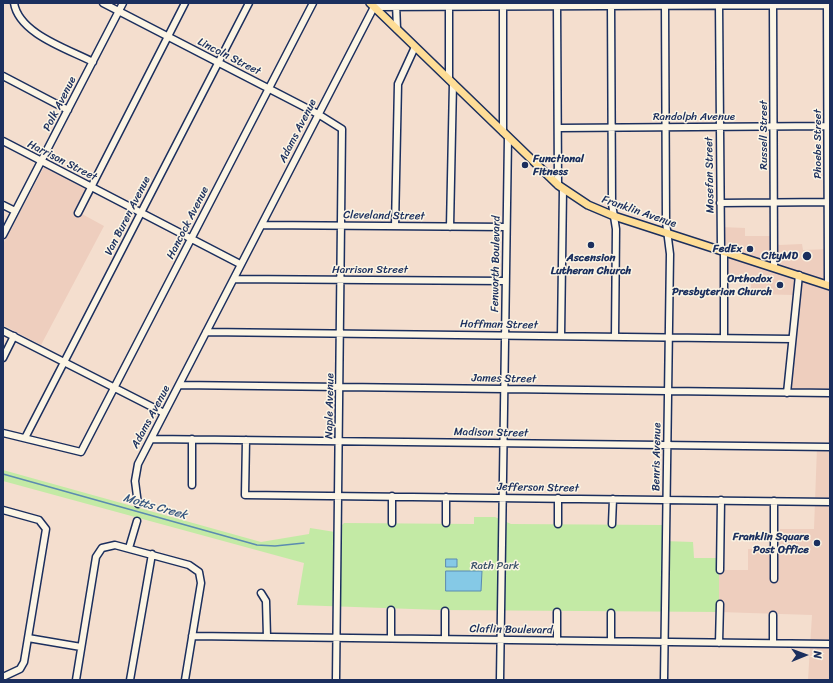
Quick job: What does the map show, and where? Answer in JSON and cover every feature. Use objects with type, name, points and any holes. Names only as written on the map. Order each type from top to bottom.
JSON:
[{"type":"main road","name":"Franklin Avenue","points":[[372,5],[561,187],[588,205],[614,216],[799,274],[829,285]]},
{"type":"street","points":[[14,3],[20,17],[30,29],[93,62]]},
{"type":"street","name":"Lincoln Street","points":[[103,3],[318,114],[340,127],[342,132]]},
{"type":"street","name":"Polk Avenue","points":[[3,235],[123,3]]},
{"type":"street","points":[[78,212],[169,37],[185,3]]},
{"type":"street","name":"Van Buren Avenue","points":[[25,438],[249,3]]},
{"type":"street","name":"Hancock Avenue","points":[[25,438],[81,452],[313,3]]},
{"type":"street","name":"Mosefan Street","points":[[719,4],[720,203],[723,250],[724,338]]},
{"type":"street","name":"Russell Street","points":[[773,4],[774,267]]},
{"type":"street","points":[[372,5],[828,4]]},
{"type":"street","name":"Phoebe Street","points":[[828,4],[829,285]]},
{"type":"street","name":"Adams Avenue","points":[[138,504],[135,474],[138,464],[234,279],[240,264],[262,225],[372,5]]},
{"type":"street","points":[[396,5],[397,29]]},
{"type":"street","name":"Fenworth Boulevard","points":[[500,680],[506,227],[506,135],[503,5]]},
{"type":"street","points":[[557,5],[558,128],[561,187],[561,336]]},
{"type":"street","points":[[611,5],[612,204],[616,229],[615,336]]},
{"type":"street","name":"Benris Avenue","points":[[664,680],[670,254],[666,222],[665,5]]},
{"type":"street","points":[[449,6],[451,81],[450,227]]},
{"type":"street","points":[[396,226],[398,84],[415,47]]},
{"type":"street","points":[[3,76],[68,110]]},
{"type":"street","name":"Randolph Avenue","points":[[558,128],[829,126]]},
{"type":"street","name":"Naple Avenue","points":[[336,680],[342,132]]},
{"type":"street","name":"Harrison Street","points":[[3,141],[240,264]]},
{"type":"street","points":[[720,203],[829,202]]},
{"type":"street","points":[[3,205],[15,211]]},
{"type":"street","name":"Cleveland Street","points":[[262,225],[506,227]]},
{"type":"street","points":[[787,393],[799,274]]},
{"type":"street","name":"Harrison Street","points":[[234,279],[505,281]]},
{"type":"street","points":[[3,331],[164,413]]},
{"type":"street","name":"Hoffman Street","points":[[206,332],[792,339]]},
{"type":"street","points":[[3,358],[14,336]]},
{"type":"street","name":"James Street","points":[[179,385],[830,393]]},
{"type":"street","points":[[3,433],[25,438]]},
{"type":"street","name":"Madison Street","points":[[151,439],[830,447]]},
{"type":"street","points":[[192,439],[192,485]]},
{"type":"street","name":"Jefferson Street","points":[[246,440],[245,494],[830,502]]},
{"type":"street","points":[[392,496],[392,523]]},
{"type":"street","points":[[446,496],[446,523]]},
{"type":"street","points":[[558,498],[558,524]]},
{"type":"street","points":[[612,499],[612,524]]},
{"type":"street","points":[[720,570],[721,500]]},
{"type":"street","points":[[774,501],[774,579]]},
{"type":"street","points":[[3,510],[39,520],[43,523],[46,529],[22,666],[14,674],[3,677]]},
{"type":"street","points":[[129,548],[137,521]]},
{"type":"street","points":[[76,680],[96,558],[102,548],[114,545],[189,565],[199,572],[201,578],[185,680]]},
{"type":"street","points":[[130,680],[152,554]]},
{"type":"street","points":[[261,593],[266,601],[267,637]]},
{"type":"street","points":[[719,643],[720,604]]},
{"type":"street","points":[[391,610],[391,638]]},
{"type":"street","points":[[445,611],[445,639]]},
{"type":"street","points":[[557,612],[557,640]]},
{"type":"street","points":[[611,613],[611,641]]},
{"type":"street","points":[[773,615],[773,643]]},
{"type":"street","name":"Claflin Boulevard","points":[[192,636],[830,644]]},
{"type":"street","points":[[28,638],[81,647]]},
{"type":"shaded area","points":[[44,167],[95,191],[82,214],[104,226],[41,345],[3,325],[3,244]]},
{"type":"shaded area","points":[[720,227],[745,228],[745,236],[772,236],[779,245],[802,244],[803,250],[830,249],[830,680],[808,680],[812,615],[719,612],[719,570],[748,570],[748,549],[779,549],[780,529],[814,529],[817,447],[828,447],[829,398],[784,396],[794,295],[751,294],[751,282],[725,281],[721,251]]},
{"type":"green space","name":"Rath Park","points":[[3,470],[261,542],[309,534],[310,528],[335,532],[344,523],[474,524],[474,517],[495,517],[511,524],[663,525],[663,541],[693,542],[694,558],[719,558],[719,612],[441,610],[297,605],[304,563],[3,481]]},
{"type":"water","points":[[446,559],[457,559],[457,567],[446,567]]},
{"type":"water","points":[[446,571],[482,571],[481,591],[446,591]]},
{"type":"waterway","name":"Motts Creek","points":[[3,474],[257,545],[275,546],[304,543]]},
{"type":"place","name":"Functional Fitness","points":[[525,165]]},
{"type":"place","name":"Ascension Lutheran Church","points":[[591,245]]},
{"type":"place","name":"FedEx","points":[[750,249]]},
{"type":"place","name":"CityMD","points":[[807,256]]},
{"type":"place","name":"Orthodox Presbyterian Church","points":[[780,285]]},
{"type":"place","name":"Franklin Square Post Office","points":[[817,543]]}]
